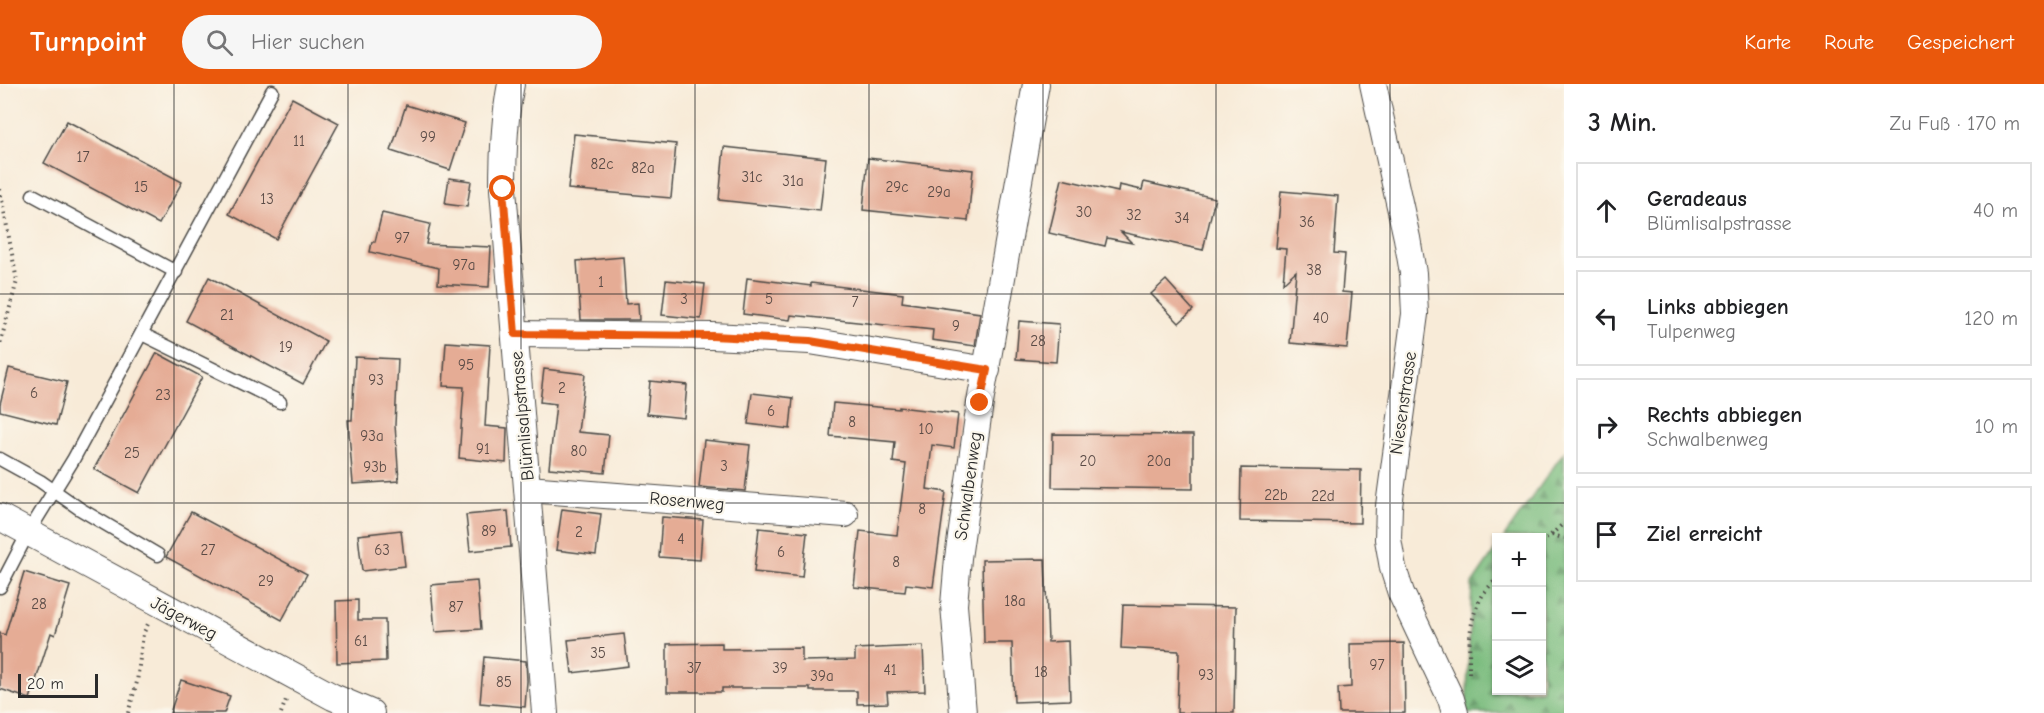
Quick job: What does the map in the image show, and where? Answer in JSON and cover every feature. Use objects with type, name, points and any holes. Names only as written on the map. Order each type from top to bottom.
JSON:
[{"type":"street","name":"Blümlisalpstrasse","points":[[511,84],[505,113],[503,189],[545,713]]},
{"type":"street","name":"Schwalbenweg","points":[[963,713],[954,605],[966,489],[1036,84]]},
{"type":"street","name":"Niesenstrasse","points":[[1373,84],[1407,238],[1413,273],[1415,314],[1389,506],[1388,539],[1392,568],[1401,593],[1451,699],[1455,713]]},
{"type":"street","points":[[515,334],[712,336],[810,341],[987,370]]},
{"type":"street","name":"Rosenweg","points":[[528,489],[845,514]]},
{"type":"street","name":"Jägerweg","points":[[0,517],[333,697],[371,713]]},
{"type":"lane","points":[[0,587],[28,533],[55,491],[142,334],[273,91]]},
{"type":"lane","points":[[33,195],[176,272]]},
{"type":"lane","points":[[142,334],[280,402]]},
{"type":"lane","points":[[0,459],[158,555]]},
{"type":"path","points":[[0,189],[16,281],[0,344]]},
{"type":"path","points":[[1546,539],[1564,523]]},
{"type":"path","points":[[1551,534],[1564,538]]},
{"type":"path","points":[[1469,677],[1469,633],[1475,609],[1487,588],[1492,584]]},
{"type":"path","points":[[128,713],[137,682],[143,634],[158,604]]},
{"type":"green space","points":[[1564,452],[1564,713],[1466,713],[1472,584],[1492,555],[1492,695],[1546,695],[1546,533],[1507,533]]},
{"type":"building","points":[[292,98],[339,123],[276,239],[229,214]]},
{"type":"building","points":[[406,105],[465,123],[450,170],[391,151]]},
{"type":"building","points":[[67,121],[182,182],[159,224],[44,163]]},
{"type":"building","points":[[574,134],[676,144],[671,198],[568,189]]},
{"type":"building","points":[[724,147],[826,158],[820,211],[719,200]]},
{"type":"building","points":[[868,158],[973,170],[968,221],[863,210]]},
{"type":"building","points":[[449,178],[471,181],[467,207],[445,204]]},
{"type":"building","points":[[1062,179],[1118,192],[1119,185],[1142,190],[1144,182],[1215,198],[1203,250],[1121,232],[1132,243],[1107,238],[1105,246],[1049,233]]},
{"type":"building","points":[[1281,191],[1338,196],[1334,253],[1345,254],[1342,292],[1352,293],[1347,348],[1290,343],[1296,271],[1283,283],[1286,249],[1276,248]]},
{"type":"building","points":[[382,213],[430,224],[426,244],[491,247],[489,287],[438,284],[439,268],[370,252],[372,242],[375,242]]},
{"type":"building","points":[[623,257],[626,304],[638,303],[639,320],[581,320],[577,261]]},
{"type":"building","points":[[209,277],[326,341],[303,384],[186,321]]},
{"type":"building","points":[[747,278],[903,294],[902,302],[980,313],[975,346],[932,340],[933,330],[791,315],[790,320],[743,314]]},
{"type":"building","points":[[666,280],[705,284],[701,319],[662,315]]},
{"type":"building","points":[[1166,280],[1193,310],[1179,323],[1151,294]]},
{"type":"building","points":[[1019,321],[1059,324],[1056,362],[1016,359]]},
{"type":"building","points":[[446,342],[490,345],[485,426],[507,428],[506,463],[459,458],[464,387],[443,386]]},
{"type":"building","points":[[157,353],[202,377],[139,493],[94,469]]},
{"type":"building","points":[[355,357],[398,359],[395,425],[399,481],[353,484],[348,420],[352,420]]},
{"type":"building","points":[[9,368],[67,382],[56,425],[0,411]]},
{"type":"building","points":[[544,369],[585,374],[578,432],[609,435],[605,473],[549,468],[556,404],[540,402]]},
{"type":"building","points":[[650,381],[687,385],[684,418],[647,414]]},
{"type":"building","points":[[752,393],[793,398],[790,429],[748,424]]},
{"type":"building","points":[[833,403],[899,409],[899,407],[958,414],[954,448],[932,445],[927,489],[946,492],[933,587],[906,584],[905,592],[854,587],[860,531],[897,535],[906,464],[893,462],[895,442],[830,436]]},
{"type":"building","points":[[1053,434],[1193,435],[1193,489],[1052,487]]},
{"type":"building","points":[[704,440],[750,445],[745,491],[699,487]]},
{"type":"building","points":[[1241,468],[1361,470],[1360,523],[1240,521]]},
{"type":"building","points":[[562,509],[601,514],[596,555],[556,550]]},
{"type":"building","points":[[508,511],[511,547],[470,551],[466,515]]},
{"type":"building","points":[[191,512],[307,574],[282,620],[166,557]]},
{"type":"building","points":[[662,517],[703,520],[700,560],[659,557]]},
{"type":"building","points":[[759,528],[807,533],[802,577],[754,572]]},
{"type":"building","points":[[401,530],[405,566],[362,571],[358,535]]},
{"type":"building","points":[[1045,559],[1048,642],[1068,641],[1070,700],[1014,702],[1012,643],[984,643],[982,560]]},
{"type":"building","points":[[24,572],[70,586],[55,635],[51,633],[30,699],[0,689],[0,633],[5,635]]},
{"type":"building","points":[[477,581],[481,629],[435,632],[431,585]]},
{"type":"building","points":[[358,600],[358,620],[385,620],[386,661],[337,663],[336,601]]},
{"type":"building","points":[[1123,605],[1236,607],[1234,713],[1177,713],[1179,651],[1121,648]]},
{"type":"building","points":[[624,634],[628,666],[572,673],[568,640]]},
{"type":"building","points":[[722,643],[722,649],[802,648],[802,661],[855,660],[855,649],[923,646],[925,691],[887,692],[888,703],[857,704],[857,691],[810,691],[810,688],[722,688],[722,692],[667,692],[667,644]]},
{"type":"building","points":[[1404,643],[1405,713],[1339,713],[1338,688],[1351,687],[1350,644]]},
{"type":"building","points":[[484,657],[526,661],[525,707],[480,703]]},
{"type":"building","points":[[181,680],[230,696],[224,713],[170,713]]},
{"type":"route","points":[[503,189],[515,334],[712,336],[810,341],[987,370],[980,403]]}]
